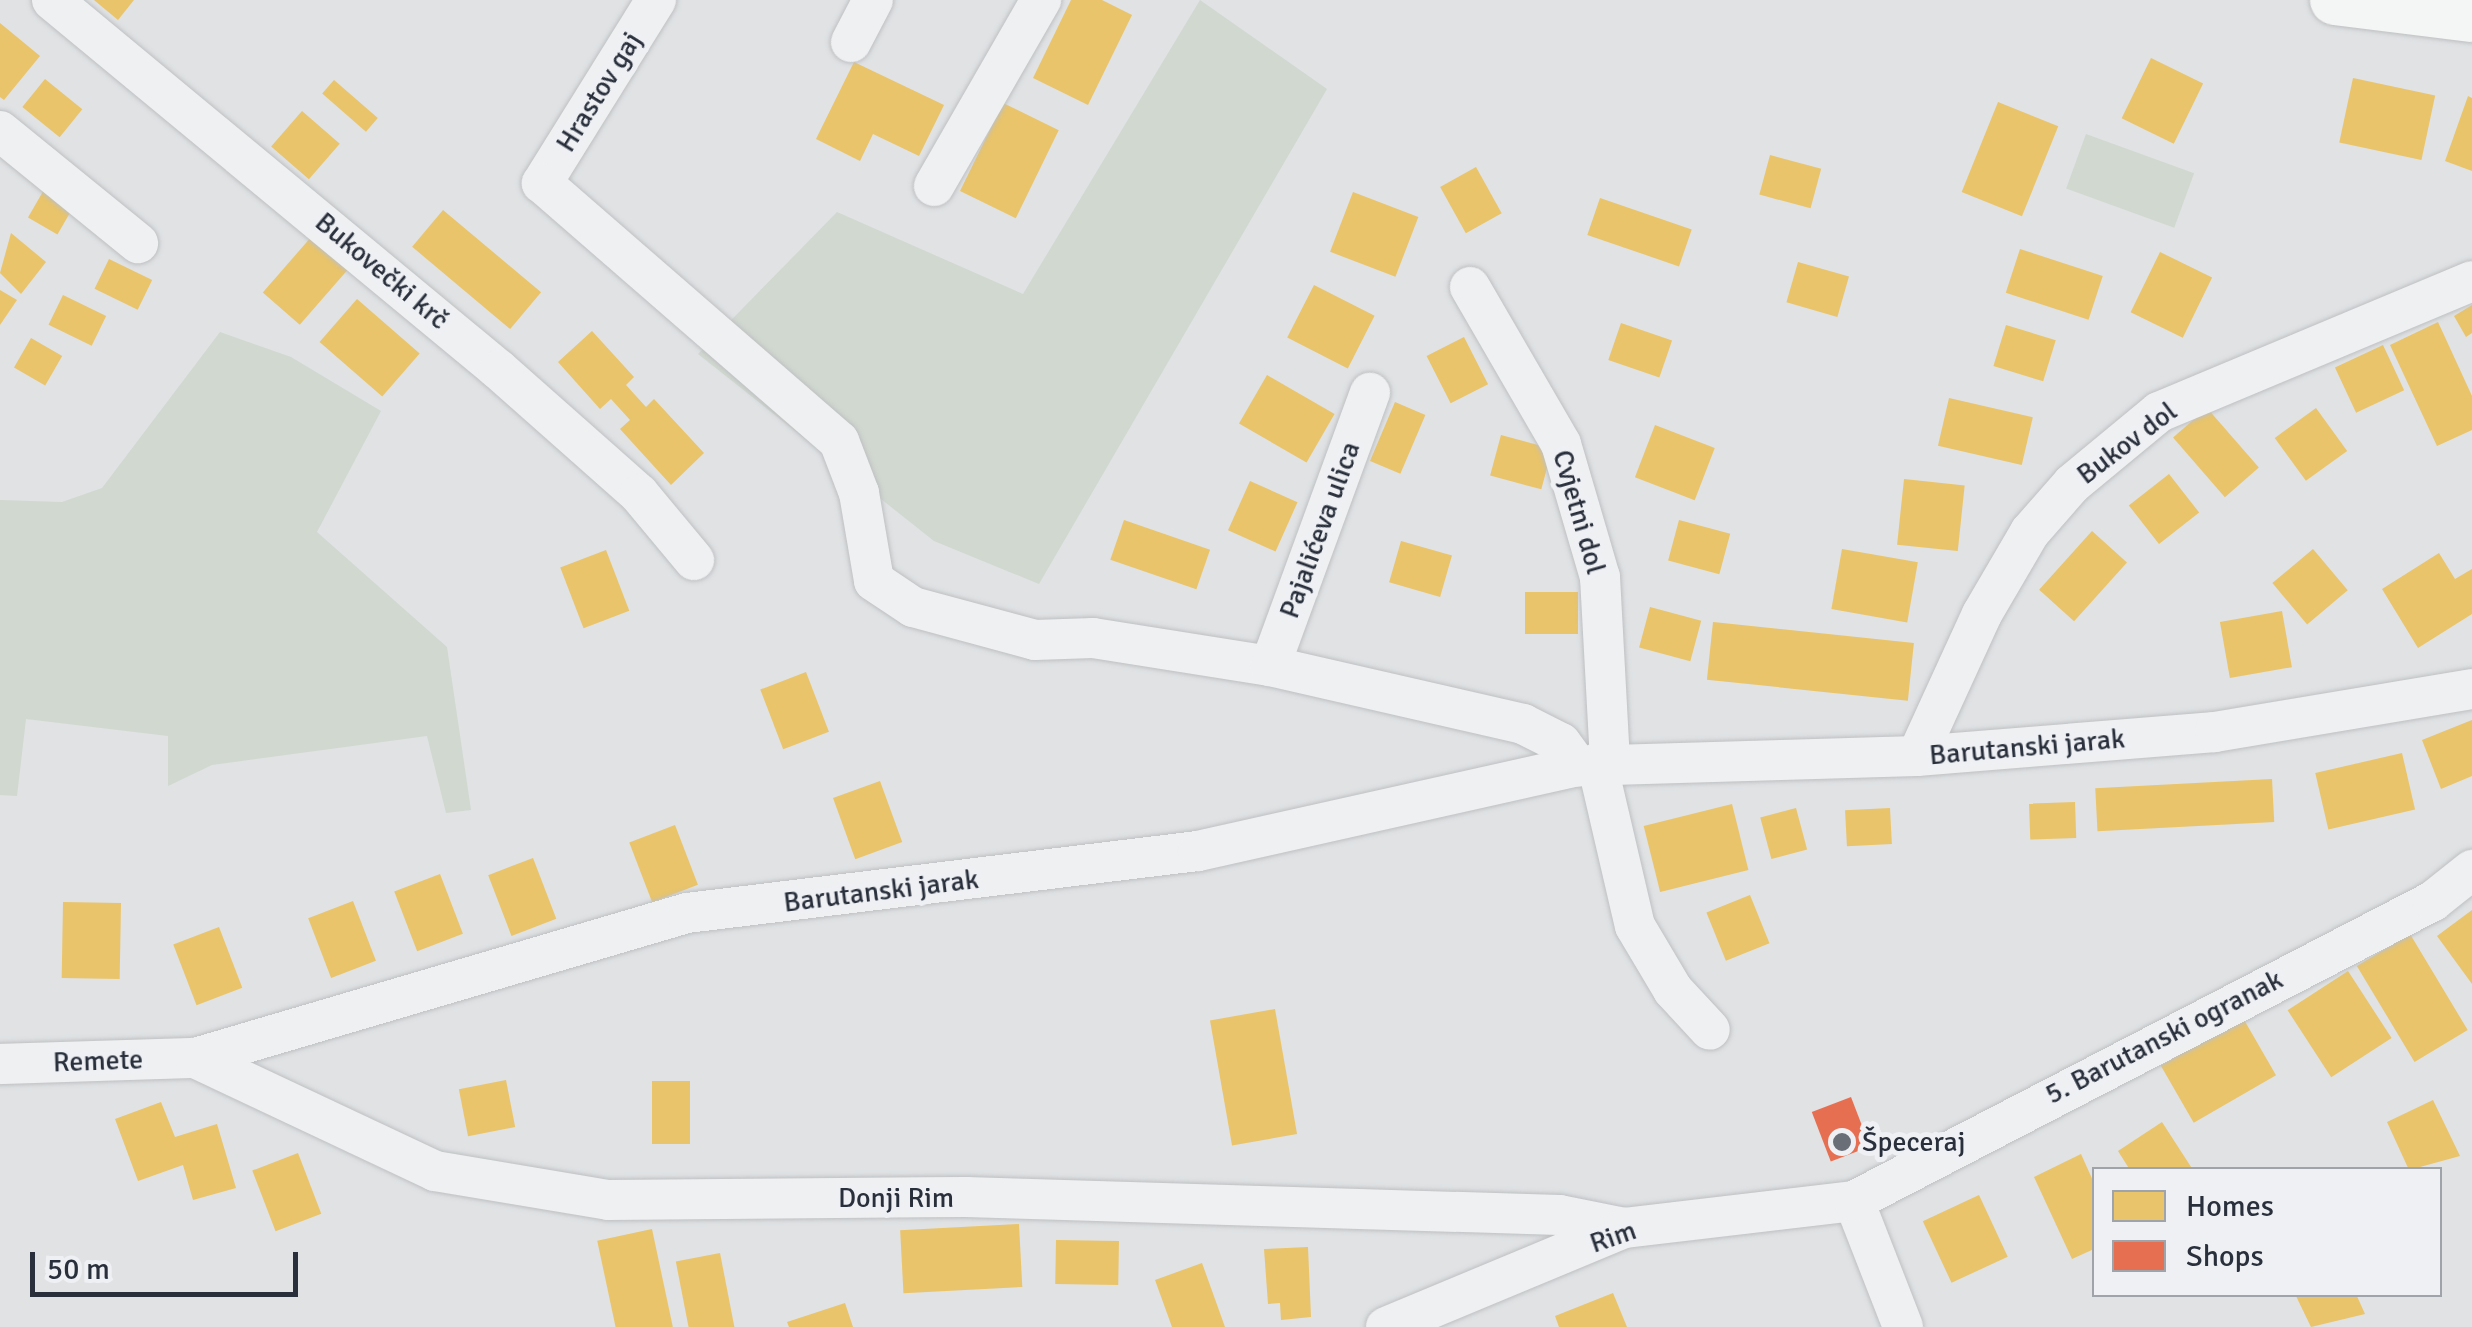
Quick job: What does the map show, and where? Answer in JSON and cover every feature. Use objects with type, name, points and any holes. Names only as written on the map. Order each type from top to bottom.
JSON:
[{"type":"main road","points":[[2334,0],[2472,17]]},
{"type":"street","name":"Bukovečki krč","points":[[52,0],[499,370],[639,494],[694,560]]},
{"type":"street","name":"Hrastov gaj","points":[[656,0],[542,184],[839,441],[859,493],[866,571],[890,594],[953,621],[1036,640],[1093,638],[1270,666]]},
{"type":"street","points":[[850,42],[873,0]]},
{"type":"street","points":[[934,186],[1040,0]]},
{"type":"street","points":[[0,131],[138,243]]},
{"type":"street","name":"Bukov dol","points":[[1917,756],[1982,614],[2030,532],[2072,484],[2159,412],[2472,281]]},
{"type":"street","name":"Cvjetni dol","points":[[1470,286],[1561,444],[1595,558],[1595,764],[1635,926],[1673,990],[1710,1030]]},
{"type":"street","name":"Pajalićeva ulica","points":[[1270,666],[1370,394]]},
{"type":"street","points":[[1270,666],[1523,724],[1595,764]]},
{"type":"street","name":"Barutanski jarak","points":[[195,1058],[687,913],[1198,851],[1595,764],[1917,756],[2214,732],[2472,689]]},
{"type":"street","name":"5. Barutanski ogranak","points":[[1854,1201],[2434,901],[2472,870]]},
{"type":"street","name":"Remete","points":[[0,1064],[195,1058]]},
{"type":"street","name":"Donji Rim","points":[[195,1058],[435,1171],[608,1200],[986,1198],[1560,1215],[1624,1228]]},
{"type":"street","points":[[1854,1201],[1903,1327]]},
{"type":"street","name":"Rim","points":[[1386,1327],[1624,1228],[1854,1201]]},
{"type":"shaded area","points":[[1200,0],[1327,89],[1039,584],[934,541],[698,354],[837,212],[1023,294]]},
{"type":"shaded area","points":[[2086,134],[2194,173],[2174,228],[2066,189]]},
{"type":"shaded area","points":[[220,332],[291,357],[381,411],[317,532],[447,647],[471,810],[446,813],[427,736],[212,765],[168,786],[168,736],[26,719],[17,796],[0,795],[0,500],[62,502],[102,488]]},
{"type":"building: Homes","points":[[94,0],[134,0],[118,20]]},
{"type":"building: Homes","points":[[1071,0],[1102,0],[1132,15],[1088,105],[1033,78]]},
{"type":"building: Homes","points":[[0,23],[40,56],[4,100],[0,97]]},
{"type":"building: Homes","points":[[2151,58],[2203,83],[2174,144],[2122,118]]},
{"type":"building: Homes","points":[[854,62],[944,105],[919,156],[873,134],[860,161],[816,139]]},
{"type":"building: Homes","points":[[2353,78],[2435,95],[2421,160],[2339,143]]},
{"type":"building: Homes","points":[[45,79],[82,109],[60,137],[22,107]]},
{"type":"building: Homes","points":[[334,80],[378,118],[366,132],[322,94]]},
{"type":"building: Homes","points":[[2468,96],[2472,98],[2472,171],[2445,161]]},
{"type":"building: Homes","points":[[1998,102],[2058,126],[2022,216],[1962,192]]},
{"type":"building: Homes","points":[[1003,103],[1059,130],[1016,218],[960,191]]},
{"type":"building: Homes","points":[[302,111],[340,144],[309,179],[271,146]]},
{"type":"building: Homes","points":[[1770,155],[1821,169],[1811,208],[1759,195]]},
{"type":"building: Homes","points":[[1476,167],[1502,213],[1466,233],[1440,187]]},
{"type":"building: Homes","points":[[45,188],[74,205],[57,234],[28,217]]},
{"type":"building: Homes","points":[[1353,192],[1418,217],[1395,277],[1330,252]]},
{"type":"building: Homes","points":[[1600,198],[1692,230],[1679,266],[1587,235]]},
{"type":"building: Homes","points":[[443,210],[541,292],[510,329],[412,247]]},
{"type":"building: Homes","points":[[11,233],[46,262],[21,294],[0,273]]},
{"type":"building: Homes","points":[[312,236],[349,268],[300,325],[263,293]]},
{"type":"building: Homes","points":[[2020,249],[2103,276],[2089,320],[2006,293]]},
{"type":"building: Homes","points":[[2160,252],[2212,277],[2183,338],[2131,312]]},
{"type":"building: Homes","points":[[109,259],[152,280],[138,310],[95,289]]},
{"type":"building: Homes","points":[[1798,262],[1849,277],[1837,317],[1786,302]]},
{"type":"building: Homes","points":[[1314,285],[1375,316],[1348,368],[1287,338]]},
{"type":"building: Homes","points":[[0,290],[17,300],[0,325]]},
{"type":"building: Homes","points":[[63,295],[106,316],[92,346],[49,325]]},
{"type":"building: Homes","points":[[357,299],[420,353],[382,396],[320,342]]},
{"type":"building: Homes","points":[[2472,305],[2472,333],[2466,337],[2454,316]]},
{"type":"building: Homes","points":[[2438,322],[2472,396],[2472,430],[2437,446],[2390,345]]},
{"type":"building: Homes","points":[[1621,323],[1672,341],[1659,377],[1608,360]]},
{"type":"building: Homes","points":[[2006,325],[2056,340],[2043,381],[1993,366]]},
{"type":"building: Homes","points":[[592,331],[634,377],[626,385],[646,407],[654,399],[704,453],[671,485],[620,429],[630,420],[611,399],[600,409],[558,362]]},
{"type":"building: Homes","points":[[1464,337],[1488,384],[1451,403],[1427,356]]},
{"type":"building: Homes","points":[[31,338],[62,356],[45,385],[14,367]]},
{"type":"building: Homes","points":[[2383,345],[2404,390],[2356,413],[2335,367]]},
{"type":"building: Homes","points":[[1267,375],[1335,414],[1307,462],[1239,423]]},
{"type":"building: Homes","points":[[1949,398],[2033,417],[2022,465],[1938,446]]},
{"type":"building: Homes","points":[[1395,402],[1425,415],[1400,474],[1370,461]]},
{"type":"building: Homes","points":[[2207,408],[2259,468],[2225,497],[2173,438]]},
{"type":"building: Homes","points":[[2316,408],[2347,451],[2306,481],[2275,438]]},
{"type":"building: Homes","points":[[1655,425],[1715,448],[1695,500],[1635,477]]},
{"type":"building: Homes","points":[[1501,435],[1552,449],[1541,489],[1490,476]]},
{"type":"building: Homes","points":[[2169,474],[2199,513],[2159,544],[2129,505]]},
{"type":"building: Homes","points":[[1904,479],[1965,485],[1958,551],[1897,545]]},
{"type":"building: Homes","points":[[1250,481],[1298,502],[1276,551],[1228,530]]},
{"type":"building: Homes","points":[[1124,520],[1210,550],[1196,589],[1110,560]]},
{"type":"building: Homes","points":[[1679,520],[1730,534],[1719,574],[1668,561]]},
{"type":"building: Homes","points":[[2092,531],[2127,562],[2074,621],[2039,590]]},
{"type":"building: Homes","points":[[1401,541],[1452,556],[1440,597],[1389,582]]},
{"type":"building: Homes","points":[[1842,549],[1918,562],[1907,622],[1831,609]]},
{"type":"building: Homes","points":[[2313,549],[2348,590],[2307,624],[2272,583]]},
{"type":"building: Homes","points":[[606,550],[629,611],[584,628],[560,568]]},
{"type":"building: Homes","points":[[2439,553],[2455,579],[2472,569],[2472,614],[2418,648],[2382,589]]},
{"type":"building: Homes","points":[[1525,592],[1578,592],[1578,634],[1525,634]]},
{"type":"building: Homes","points":[[1650,607],[1701,621],[1690,661],[1639,648]]},
{"type":"building: Homes","points":[[2282,611],[2292,667],[2230,678],[2220,622]]},
{"type":"building: Homes","points":[[1713,622],[1914,643],[1908,701],[1707,680]]},
{"type":"building: Homes","points":[[806,672],[829,732],[783,749],[760,690]]},
{"type":"building: Homes","points":[[2472,720],[2472,776],[2441,789],[2422,740]]},
{"type":"building: Homes","points":[[2402,753],[2415,810],[2328,830],[2315,773]]},
{"type":"building: Homes","points":[[2272,779],[2274,822],[2097,831],[2095,788]]},
{"type":"building: Homes","points":[[880,781],[902,842],[855,859],[833,798]]},
{"type":"building: Homes","points":[[2075,802],[2076,838],[2030,840],[2029,804]]},
{"type":"building: Homes","points":[[1732,804],[1748,870],[1660,892],[1644,826]]},
{"type":"building: Homes","points":[[1796,808],[1807,850],[1771,859],[1760,818]]},
{"type":"building: Homes","points":[[1890,808],[1892,844],[1847,846],[1845,810]]},
{"type":"building: Homes","points":[[675,825],[698,885],[652,902],[629,843]]},
{"type":"building: Homes","points":[[533,858],[556,919],[511,936],[488,875]]},
{"type":"building: Homes","points":[[440,874],[463,934],[417,951],[394,892]]},
{"type":"building: Homes","points":[[1750,895],[1769,943],[1726,961],[1706,913]]},
{"type":"building: Homes","points":[[353,901],[376,961],[331,978],[308,918]]},
{"type":"building: Homes","points":[[63,902],[121,903],[120,979],[62,978]]},
{"type":"building: Homes","points":[[2472,910],[2472,984],[2437,936]]},
{"type":"building: Homes","points":[[219,927],[242,988],[197,1005],[173,945]]},
{"type":"building: Homes","points":[[2410,934],[2468,1030],[2415,1062],[2357,966]]},
{"type":"building: Homes","points":[[2348,971],[2392,1038],[2331,1077],[2288,1010]]},
{"type":"building: Homes","points":[[1275,1009],[1297,1134],[1232,1146],[1210,1020]]},
{"type":"building: Homes","points":[[2243,1018],[2276,1075],[2194,1123],[2161,1066]]},
{"type":"building: Homes","points":[[506,1080],[515,1127],[468,1136],[459,1089]]},
{"type":"building: Homes","points":[[652,1081],[690,1081],[690,1144],[652,1144]]},
{"type":"building: Homes","points":[[2433,1100],[2460,1156],[2408,1167],[2387,1122]]},
{"type":"building: Homes","points":[[161,1102],[175,1137],[217,1124],[236,1188],[193,1200],[183,1165],[138,1181],[115,1119]]},
{"type":"building: Homes","points":[[2162,1122],[2191,1167],[2128,1167],[2118,1151]]},
{"type":"building: Homes","points":[[298,1153],[321,1214],[276,1231],[252,1171]]},
{"type":"building: Homes","points":[[2081,1154],[2092,1179],[2092,1250],[2072,1259],[2034,1177]]},
{"type":"building: Homes","points":[[1979,1195],[2008,1257],[1952,1283],[1923,1221]]},
{"type":"building: Homes","points":[[1019,1224],[1022,1287],[903,1293],[900,1230]]},
{"type":"building: Homes","points":[[652,1229],[673,1327],[616,1327],[597,1241]]},
{"type":"building: Homes","points":[[1056,1240],[1119,1241],[1118,1285],[1055,1284]]},
{"type":"building: Homes","points":[[1308,1247],[1311,1317],[1281,1320],[1280,1303],[1268,1304],[1264,1249]]},
{"type":"building: Homes","points":[[720,1253],[734,1327],[689,1327],[676,1262]]},
{"type":"building: Homes","points":[[1202,1263],[1225,1327],[1172,1327],[1155,1280]]},
{"type":"building: Homes","points":[[1613,1293],[1627,1327],[1559,1327],[1555,1316]]},
{"type":"building: Homes","points":[[2296,1297],[2357,1297],[2365,1314],[2311,1327]]},
{"type":"building: Homes","points":[[845,1303],[853,1327],[789,1327],[787,1322]]},
{"type":"building: Shops","points":[[1851,1097],[1870,1146],[1831,1162],[1812,1112]]},
{"type":"place","name":"Špeceraj","points":[[1842,1142]]}]
